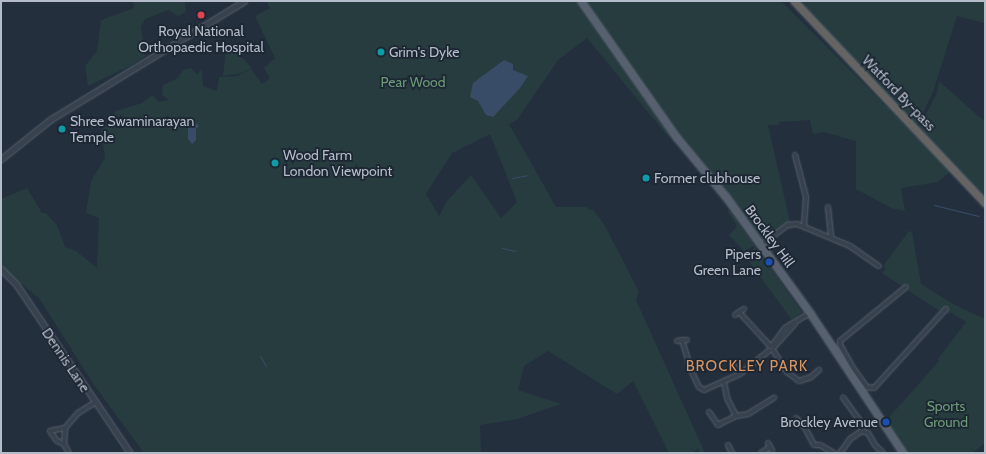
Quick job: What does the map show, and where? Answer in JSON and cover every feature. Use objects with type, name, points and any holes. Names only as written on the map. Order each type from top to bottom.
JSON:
[{"type":"highway","name":"Watford By-pass","points":[[794,1],[985,202]]},
{"type":"main road","name":"Brockley Hill","points":[[581,1],[677,138],[726,197],[810,312],[850,370],[903,453]]},
{"type":"street","points":[[1,159],[51,119],[244,1]]},
{"type":"street","points":[[795,155],[806,197],[804,226]]},
{"type":"street","points":[[828,207],[831,237]]},
{"type":"street","points":[[761,245],[788,225],[804,226],[850,246],[879,266]]},
{"type":"street","name":"Dennis Lane","points":[[1,269],[16,284],[94,403],[130,453]]},
{"type":"street","points":[[906,287],[840,341],[840,345],[850,370],[866,387],[874,388],[946,309]]},
{"type":"street","points":[[735,315],[744,309]]},
{"type":"street","points":[[740,312],[772,348],[788,372],[799,381],[810,377],[819,370]]},
{"type":"street","points":[[687,340],[679,341],[700,388],[706,389],[740,374],[772,348],[783,330],[795,324],[810,312]]},
{"type":"street","points":[[733,364],[740,374]]},
{"type":"street","points":[[724,382],[727,398],[736,416]]},
{"type":"street","points":[[709,412],[718,425],[736,416],[748,414],[774,398]]},
{"type":"street","points":[[841,405],[845,400],[860,421],[862,430]]},
{"type":"street","points":[[69,453],[64,444],[65,428],[78,413],[94,403]]},
{"type":"street","points":[[796,418],[804,426],[813,444],[823,446],[834,453]]},
{"type":"street","points":[[64,444],[56,441],[50,431],[65,428]]},
{"type":"street","points":[[840,453],[850,438],[862,430]]},
{"type":"street","points":[[862,430],[868,433],[875,445],[883,453]]},
{"type":"street","points":[[728,445],[732,453]]},
{"type":"street","points":[[761,453],[770,447]]},
{"type":"green space","points":[[133,1],[185,1],[186,12],[178,16],[168,10],[145,19],[141,27],[145,56],[134,64],[88,86],[85,66],[97,51],[101,20],[134,8]]},
{"type":"green space","name":"Pear Wood","points":[[266,1],[578,1],[672,138],[666,134],[587,38],[558,60],[517,120],[509,124],[556,207],[585,207],[594,211],[604,224],[639,292],[636,300],[705,453],[700,453],[698,449],[691,453],[669,453],[633,381],[617,394],[548,351],[524,366],[518,390],[561,404],[517,419],[480,425],[481,453],[144,453],[94,385],[39,298],[1,268],[1,199],[27,188],[42,213],[46,213],[57,225],[65,247],[76,251],[97,268],[99,218],[86,213],[91,181],[105,158],[101,130],[116,111],[142,103],[152,95],[159,102],[169,100],[162,95],[163,85],[178,78],[183,70],[191,68],[197,74],[202,70],[203,86],[217,91],[219,77],[237,76],[251,69],[262,84],[270,78],[264,68],[275,58],[255,16],[270,8]],"holes":[[[490,134],[517,202],[501,218],[471,175],[447,201],[439,216],[426,194],[452,153]]]},
{"type":"green space","points":[[586,1],[781,1],[951,171],[938,182],[901,188],[905,211],[891,208],[856,189],[856,141],[824,132],[813,134],[810,120],[779,122],[780,125],[768,125],[790,222],[761,241],[694,158]]},
{"type":"green space","points":[[799,1],[985,1],[985,23],[957,16],[933,92],[921,117],[924,118],[937,93],[939,81],[985,122],[985,198],[918,128],[920,124],[918,123],[916,126]]},
{"type":"green space","points":[[232,47],[252,68],[241,73],[223,76],[226,50]]},
{"type":"green space","points":[[729,209],[802,312],[792,320],[746,257],[755,247],[753,246],[744,251],[729,235],[737,226],[728,212]]},
{"type":"green space","name":"Sports Ground","points":[[909,231],[912,232],[921,284],[953,304],[985,319],[985,443],[972,453],[907,453],[885,422],[939,361],[938,359],[966,322],[950,312],[949,314],[938,310],[882,273],[886,269],[883,266]]},
{"type":"water","points":[[504,60],[513,64],[513,70],[528,76],[520,88],[493,117],[486,115],[478,101],[470,97],[473,83]]},
{"type":"water","points":[[197,124],[199,126],[196,129],[196,140],[192,144],[188,139],[188,125]]},
{"type":"waterway","points":[[512,178],[527,175]]},
{"type":"waterway","points":[[934,205],[979,216]]},
{"type":"waterway","points":[[502,248],[515,251]]},
{"type":"waterway","points":[[260,356],[266,366]]},
{"type":"place","name":"Royal National Orthopaedic Hospital","points":[[201,15]]},
{"type":"place","name":"Grim's Dyke","points":[[381,52]]},
{"type":"place","name":"Shree Swaminarayan Temple","points":[[62,129]]},
{"type":"place","name":"Wood Farm London Viewpoint","points":[[275,163]]},
{"type":"place","name":"Former clubhouse","points":[[646,178]]},
{"type":"place","name":"Pipers Green Lane","points":[[769,262]]},
{"type":"place","name":"Brockley Avenue","points":[[886,422]]},
{"type":"district","name":"BROCKLEY PARK","points":[[747,367]]}]
